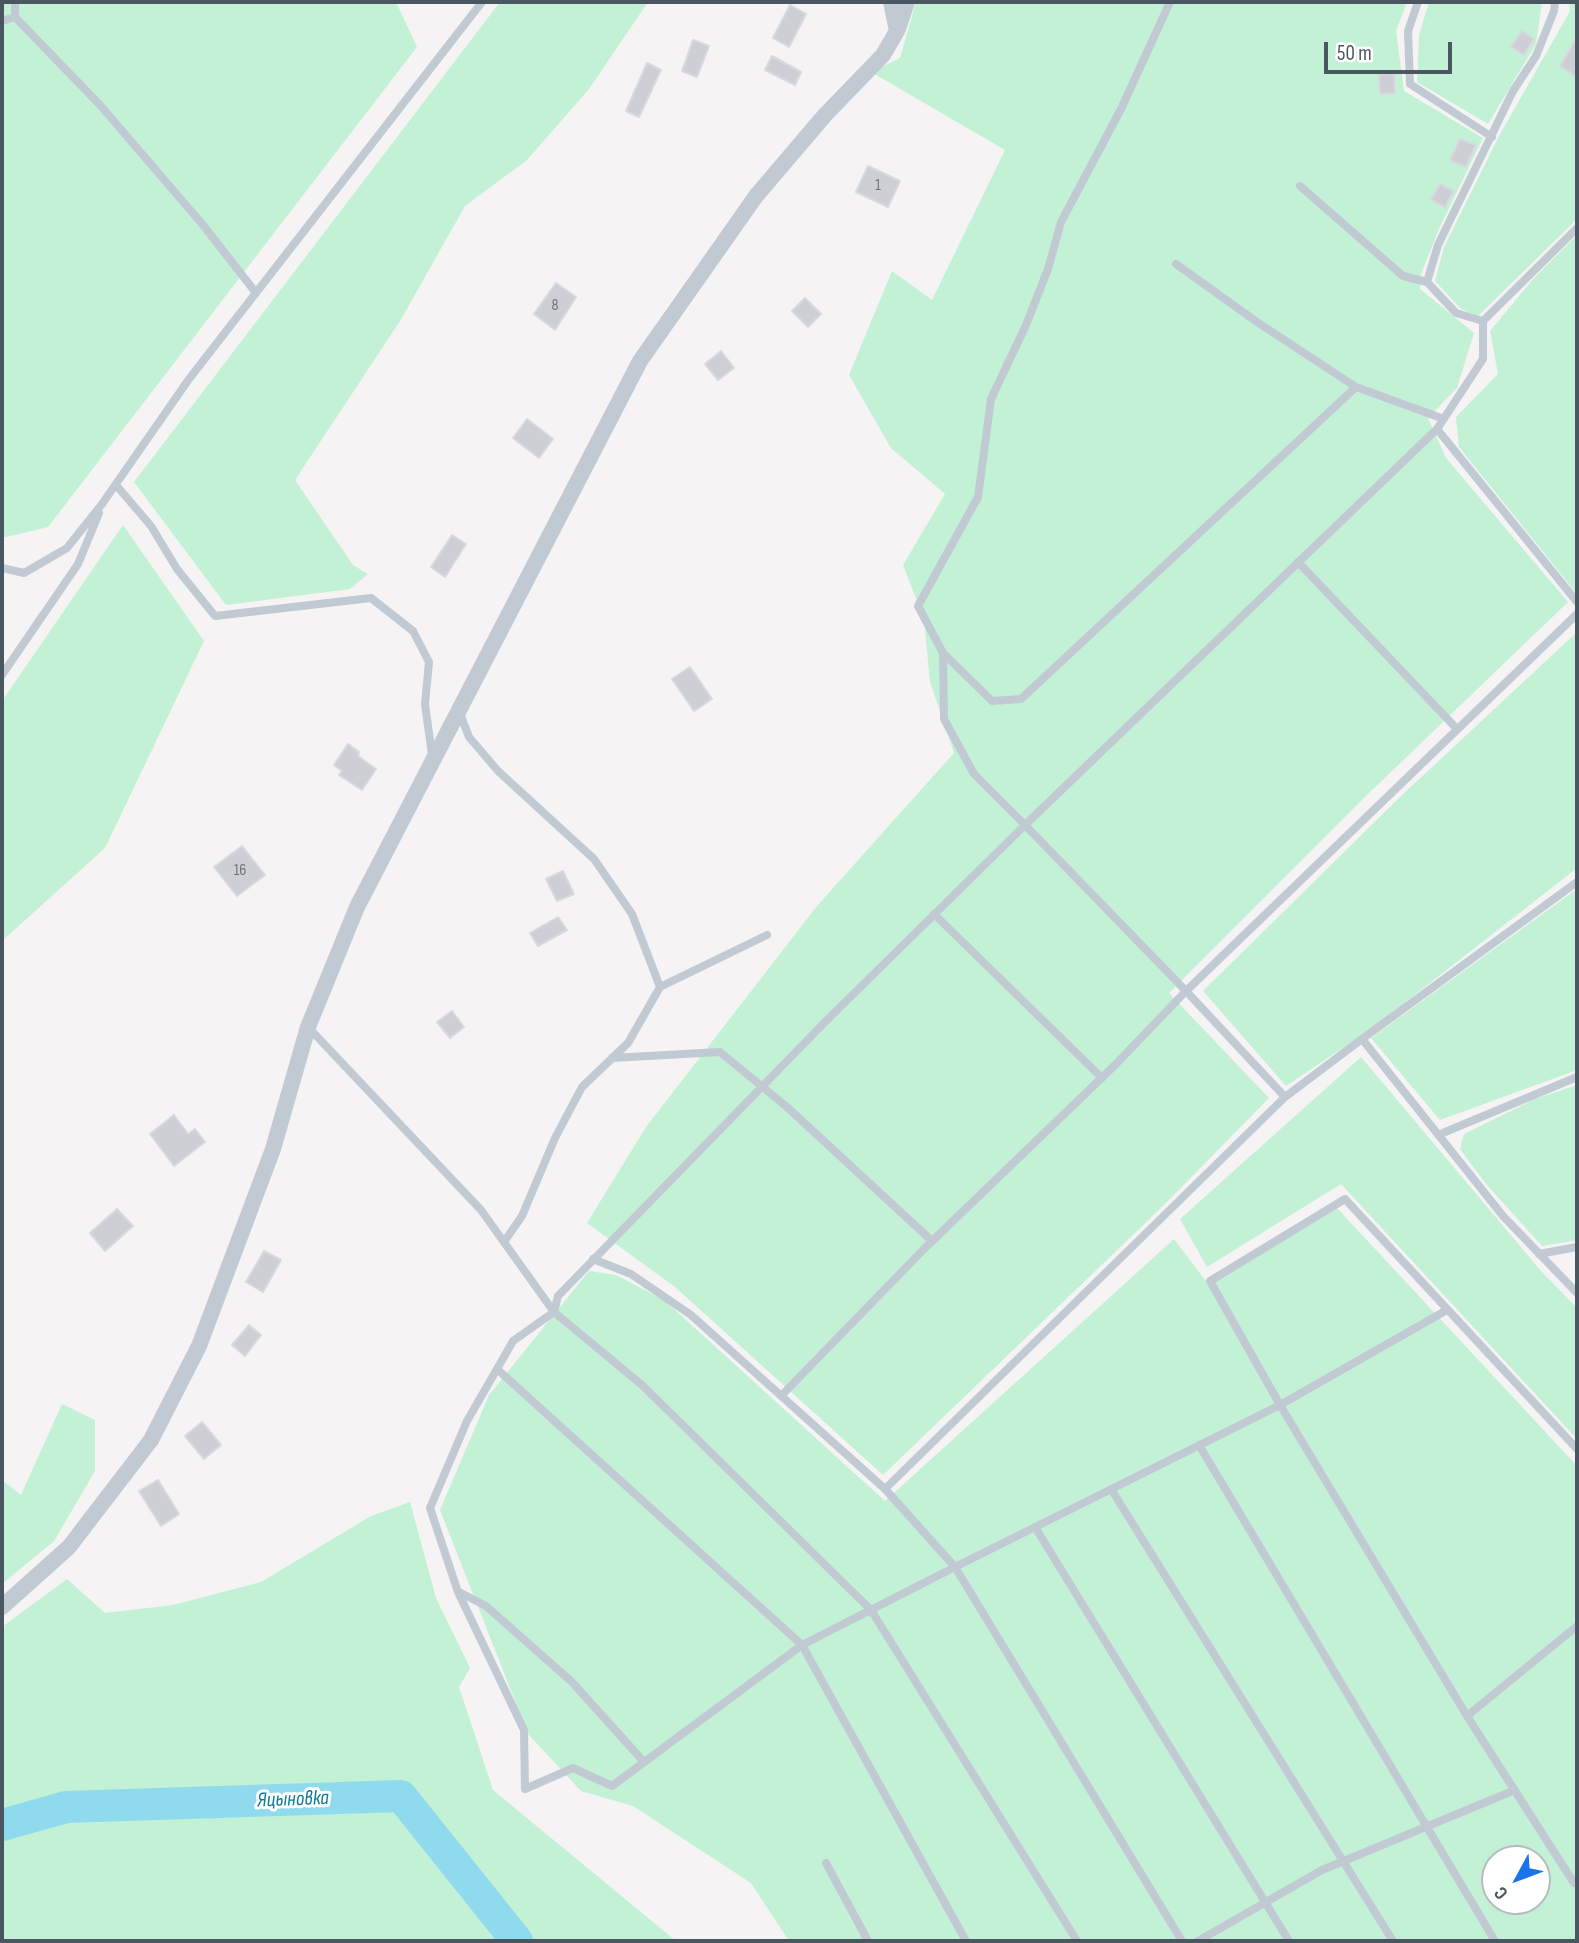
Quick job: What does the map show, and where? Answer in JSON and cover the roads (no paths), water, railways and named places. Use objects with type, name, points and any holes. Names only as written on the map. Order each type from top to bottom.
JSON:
[{"type":"street","points":[[891,2],[897,31]]},
{"type":"street","points":[[2,1607],[69,1548],[151,1440],[198,1346],[236,1248],[274,1149],[308,1027],[357,907],[640,361],[757,196],[825,115],[883,55],[897,31],[907,2]]},
{"type":"lane","points":[[15,2],[15,17],[100,105],[203,225],[256,293]]},
{"type":"lane","points":[[2,568],[24,573],[66,548],[116,485],[189,379],[482,2]]},
{"type":"lane","points":[[1170,2],[1121,109],[1061,222],[1026,325],[991,399],[978,497],[918,607],[943,653],[992,701],[1021,699],[1356,387]]},
{"type":"lane","points":[[1419,2],[1408,31],[1410,84],[1492,136]]},
{"type":"lane","points":[[1427,282],[1438,246],[1513,91],[1536,56],[1555,2]]},
{"type":"lane","points":[[2,21],[15,17]]},
{"type":"lane","points":[[1300,186],[1403,275],[1427,282],[1456,313],[1483,321]]},
{"type":"lane","points":[[1447,1310],[1280,1405],[802,1645],[612,1786],[573,1768],[525,1789],[524,1730],[458,1592],[430,1508],[467,1421],[513,1341],[555,1312],[558,1296],[762,1086],[1025,825],[1437,429],[1483,359],[1483,321],[1577,228]]},
{"type":"lane","points":[[1176,264],[1257,322],[1356,387],[1444,419]]},
{"type":"lane","points":[[1437,429],[1577,602]]},
{"type":"lane","points":[[116,485],[151,526],[177,569],[215,616],[371,598],[413,631],[429,662],[425,704],[433,762]]},
{"type":"lane","points":[[2,675],[78,564],[102,504]]},
{"type":"lane","points":[[1298,562],[1457,729]]},
{"type":"lane","points":[[781,1396],[932,1241],[1102,1079],[1186,991],[1577,614]]},
{"type":"lane","points":[[943,653],[944,719],[974,774],[1186,991],[1285,1097]]},
{"type":"lane","points":[[459,712],[469,737],[498,771],[594,859],[632,914],[660,987]]},
{"type":"lane","points":[[885,1489],[1285,1097],[1577,882]]},
{"type":"lane","points":[[934,914],[1102,1079]]},
{"type":"lane","points":[[504,1242],[522,1216],[555,1138],[582,1087],[628,1043],[660,987],[767,934]]},
{"type":"lane","points":[[308,1027],[481,1210],[555,1312],[642,1385],[871,1610],[1077,1941]]},
{"type":"lane","points":[[1363,1039],[1503,1216],[1577,1293]]},
{"type":"lane","points":[[612,1058],[720,1052],[762,1086],[932,1241]]},
{"type":"lane","points":[[1438,1135],[1577,1077]]},
{"type":"lane","points":[[1576,1885],[1467,1716],[1280,1405],[1210,1281],[1345,1199],[1577,1449]]},
{"type":"lane","points":[[1539,1254],[1577,1247]]},
{"type":"lane","points":[[593,1259],[631,1274],[691,1315],[885,1489],[955,1567],[1182,1941]]},
{"type":"lane","points":[[497,1369],[802,1645],[966,1941]]},
{"type":"lane","points":[[1199,1445],[1495,1941]]},
{"type":"lane","points":[[1111,1489],[1393,1941]]},
{"type":"lane","points":[[1035,1527],[1289,1941]]},
{"type":"lane","points":[[458,1592],[486,1606],[572,1682],[644,1762]]},
{"type":"lane","points":[[1467,1716],[1577,1626]]},
{"type":"lane","points":[[1198,1941],[1344,1861],[1515,1790]]},
{"type":"lane","points":[[826,1863],[868,1941]]},
{"type":"waterway","name":"Яцыновка","points":[[2,1825],[66,1807],[401,1796],[517,1941]]}]
